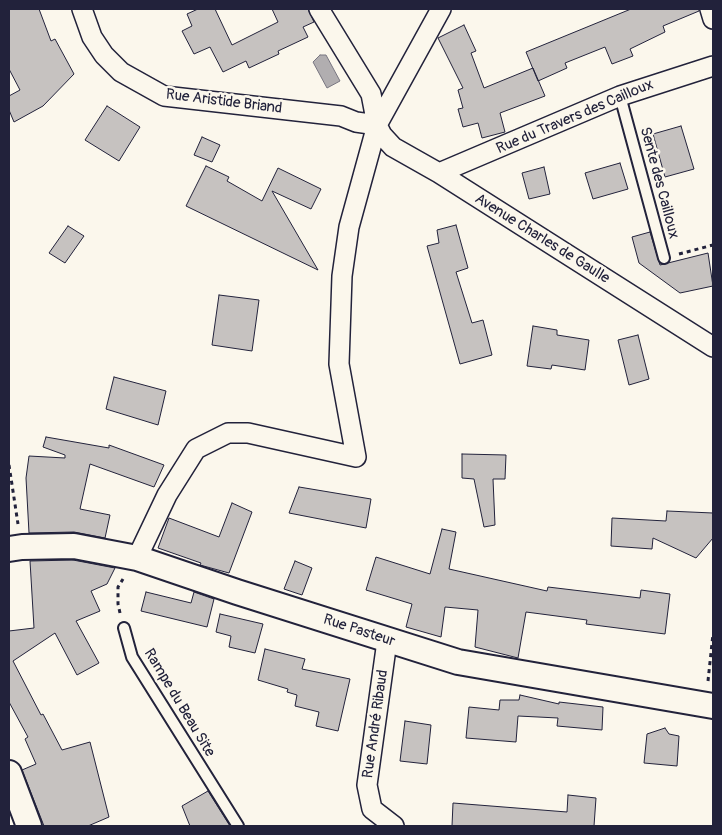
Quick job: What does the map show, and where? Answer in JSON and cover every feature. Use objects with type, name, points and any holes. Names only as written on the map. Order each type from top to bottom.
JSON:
[{"type":"street","name":"Rue Aristide Briand","points":[[82,9],[92,36],[104,54],[121,72],[164,96],[341,116],[356,122],[377,125]]},
{"type":"street","points":[[319,9],[371,94],[377,125]]},
{"type":"street","points":[[137,558],[167,495],[196,449],[228,433],[248,433],[356,457],[339,364],[342,276],[349,227],[377,125],[441,9]]},
{"type":"street","points":[[710,9],[713,19]]},
{"type":"street","name":"Rue du Travers des Cailloux","points":[[439,173],[620,96],[713,66]]},
{"type":"street","name":"Avenue Charles de Gaulle","points":[[377,125],[382,135],[393,147],[439,173],[713,347]]},
{"type":"street","name":"Rue Pasteur","points":[[15,548],[74,546],[137,558],[387,641],[458,662],[709,705]]},
{"type":"street","name":"Rue André Ribaud","points":[[387,641],[367,785],[372,809],[394,826]]},
{"type":"street","points":[[9,773],[28,826]]},
{"type":"lane","name":"Sente des Cailloux","points":[[620,96],[664,258]]},
{"type":"lane","name":"Rampe du Beau Site","points":[[124,628],[132,656],[238,826]]},
{"type":"path","name":"Sente des Cailloux","points":[[664,258],[713,245]]},
{"type":"path","points":[[9,464],[15,548]]},
{"type":"path","points":[[118,587],[118,604],[124,628]]},
{"type":"path","points":[[709,705],[713,634]]},
{"type":"shaded area","points":[[320,55],[326,55],[340,81],[327,88],[313,62]]},
{"type":"building","points":[[9,9],[39,9],[51,41],[55,39],[74,74],[43,106],[14,122],[9,110],[9,96],[20,90],[9,69]]},
{"type":"building","points":[[198,9],[215,9],[232,45],[278,22],[272,9],[308,9],[314,22],[303,27],[308,37],[278,51],[279,54],[249,68],[246,61],[223,72],[210,47],[194,54],[182,31],[192,26],[187,14]]},
{"type":"building","points":[[631,9],[699,9],[699,11],[663,26],[665,32],[630,49],[633,56],[612,64],[605,47],[565,63],[567,68],[538,81],[526,52]]},
{"type":"building","points":[[464,25],[476,51],[471,53],[484,88],[533,68],[545,96],[500,113],[505,132],[482,138],[478,123],[463,127],[458,109],[463,108],[458,90],[463,88],[438,38]]},
{"type":"building","points":[[107,106],[140,127],[119,161],[85,140]]},
{"type":"building","points":[[681,126],[694,169],[665,177],[653,134]]},
{"type":"building","points":[[202,137],[220,145],[212,162],[194,155]]},
{"type":"building","points":[[620,163],[628,189],[593,199],[585,173]]},
{"type":"building","points":[[206,166],[229,177],[227,181],[262,201],[278,168],[321,189],[311,209],[272,191],[318,270],[186,206]]},
{"type":"building","points":[[544,167],[550,194],[529,199],[522,173]]},
{"type":"building","points":[[456,225],[468,268],[456,272],[472,323],[483,320],[492,355],[460,364],[427,246],[439,243],[437,230]]},
{"type":"building","points":[[68,226],[84,236],[65,263],[49,253]]},
{"type":"building","points":[[650,232],[660,265],[708,253],[713,286],[680,293],[639,263],[632,237]]},
{"type":"building","points":[[219,295],[259,300],[252,351],[212,345]]},
{"type":"building","points":[[533,326],[557,330],[557,335],[589,340],[585,370],[552,365],[551,369],[527,366]]},
{"type":"building","points":[[638,335],[649,379],[629,385],[618,340]]},
{"type":"building","points":[[114,377],[166,391],[158,425],[106,409]]},
{"type":"building","points":[[46,437],[109,448],[109,445],[164,465],[154,487],[90,464],[80,509],[110,515],[105,538],[74,532],[29,533],[26,478],[29,456],[65,458],[65,455],[43,447]]},
{"type":"building","points":[[462,454],[506,455],[505,479],[493,479],[495,525],[484,527],[474,479],[462,478]]},
{"type":"building","points":[[299,487],[371,499],[366,528],[289,513]]},
{"type":"building","points":[[232,503],[252,512],[229,573],[200,565],[201,563],[158,548],[169,518],[219,537]]},
{"type":"building","points":[[667,511],[713,513],[713,538],[696,558],[653,538],[652,549],[611,546],[612,518],[666,521]]},
{"type":"building","points":[[442,529],[456,532],[449,569],[547,591],[548,587],[640,598],[641,590],[670,594],[665,634],[586,624],[587,620],[526,612],[518,658],[475,647],[478,610],[445,607],[441,637],[406,627],[412,604],[366,590],[376,557],[430,574]]},
{"type":"building","points":[[73,560],[115,568],[107,584],[91,591],[100,611],[76,621],[99,663],[77,675],[55,633],[13,661],[41,715],[43,714],[62,750],[90,742],[109,817],[88,826],[44,826],[22,770],[36,764],[25,739],[28,737],[9,702],[9,631],[34,628],[30,561]]},
{"type":"building","points":[[295,561],[312,568],[302,595],[284,589]]},
{"type":"building","points":[[146,592],[191,603],[194,592],[214,599],[207,627],[141,611]]},
{"type":"building","points":[[220,614],[263,624],[255,653],[229,647],[231,636],[216,632]]},
{"type":"building","points":[[265,649],[305,659],[302,669],[350,679],[338,731],[316,726],[319,712],[295,706],[297,695],[287,692],[288,689],[258,680]]},
{"type":"building","points":[[520,695],[559,704],[559,702],[603,707],[602,730],[557,726],[558,718],[518,716],[516,742],[466,738],[469,707],[499,710],[500,700],[519,700]]},
{"type":"building","points":[[405,721],[431,725],[427,764],[400,761]]},
{"type":"building","points":[[665,728],[669,734],[679,736],[677,766],[644,763],[647,734]]},
{"type":"building","points":[[208,791],[230,826],[190,826],[182,806]]},
{"type":"building","points":[[568,795],[596,798],[594,826],[452,826],[453,803],[567,812]]}]
